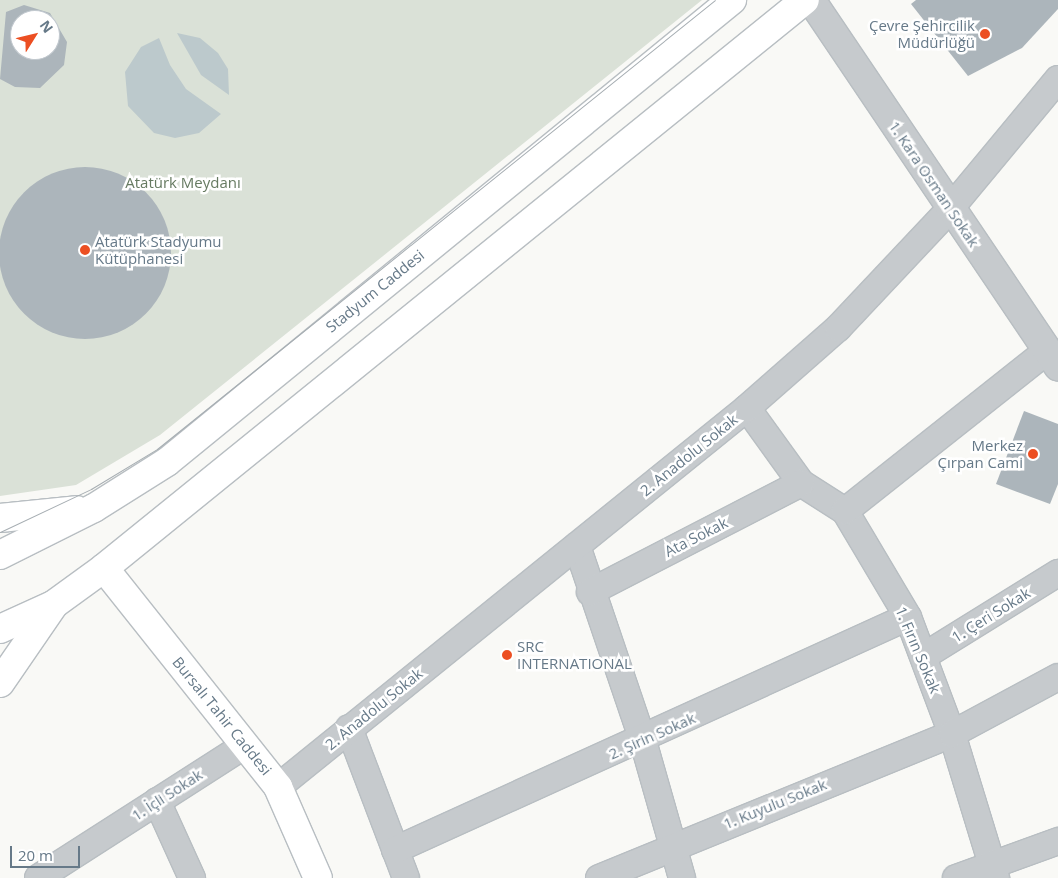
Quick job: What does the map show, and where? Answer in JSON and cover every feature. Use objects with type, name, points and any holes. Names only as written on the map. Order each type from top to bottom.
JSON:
[{"type":"main road","name":"Stadyum Caddesi","points":[[0,555],[94,508],[167,462],[732,0]]},
{"type":"main road","points":[[6,622],[53,605],[104,568],[804,0]]},
{"type":"main road","points":[[0,518],[94,508]]},
{"type":"main road","points":[[0,567],[46,532]]},
{"type":"main road","name":"Bursalı Tahir Caddesi","points":[[104,568],[278,786],[318,878]]},
{"type":"main road","points":[[0,683],[53,605]]},
{"type":"street","name":"1. Kara Osman Sokak","points":[[811,0],[950,209],[1053,358]]},
{"type":"street","name":"2. Anadolu Sokak","points":[[278,786],[748,408],[838,328],[950,209],[1058,79]]},
{"type":"street","points":[[845,511],[1053,358]]},
{"type":"street","name":"1. Fırın Sokak","points":[[748,408],[801,483],[845,511],[908,617],[952,734],[994,872]]},
{"type":"street","name":"Ata Sokak","points":[[590,592],[801,483]]},
{"type":"street","points":[[577,546],[590,592],[643,741],[682,878]]},
{"type":"street","name":"1. Çeri Sokak","points":[[924,656],[1058,573]]},
{"type":"street","name":"2. Şirin Sokak","points":[[395,850],[643,741],[908,617]]},
{"type":"street","name":"1. Kuyulu Sokak","points":[[599,878],[672,846],[952,734],[1058,677]]},
{"type":"street","points":[[349,728],[406,878]]},
{"type":"street","name":"1. İçli Sokak","points":[[38,878],[245,745]]},
{"type":"street","points":[[158,802],[192,878]]},
{"type":"street","points":[[956,878],[994,872],[1058,841]]},
{"type":"green space","name":"Atatürk Meydanı","points":[[0,0],[702,0],[160,435],[76,485],[0,496]]},
{"type":"shaded area","points":[[177,33],[200,38],[218,53],[228,69],[229,95],[201,75]]},
{"type":"shaded area","points":[[159,38],[170,65],[186,89],[221,114],[199,133],[175,138],[154,133],[128,106],[125,72],[141,47]]},
{"type":"building","name":"Çevre Şehircilik Müdürlüğü","points":[[916,0],[1058,0],[1058,9],[1022,48],[968,76],[911,4]]},
{"type":"building","points":[[24,5],[40,10],[11,10]]},
{"type":"building","points":[[10,10],[10,60],[60,60],[60,30],[67,42],[64,65],[40,88],[15,87],[0,79],[6,12]]},
{"type":"building","name":"Atatürk Stadyumu Kütüphanesi","points":[[85,167],[102,169],[118,174],[146,192],[164,220],[169,236],[171,253],[169,270],[164,286],[146,314],[118,332],[102,337],[85,339],[68,337],[52,332],[24,314],[6,286],[1,270],[-1,253],[1,236],[6,220],[24,192],[52,174],[68,169]]},
{"type":"building","name":"Merkez Çırpan Cami","points":[[1024,411],[1058,424],[1058,484],[1050,504],[996,484]]},
{"type":"tram line","points":[[0,532],[91,489],[157,449],[715,0]]},
{"type":"place","name":"Çevre Şehircilik Müdürlüğü","points":[[985,34]]},
{"type":"place","name":"Atatürk Stadyumu Kütüphanesi","points":[[85,250]]},
{"type":"place","name":"Merkez Çırpan Cami","points":[[1033,454]]},
{"type":"place","name":"SRC INTERNATIONAL","points":[[507,655]]}]
